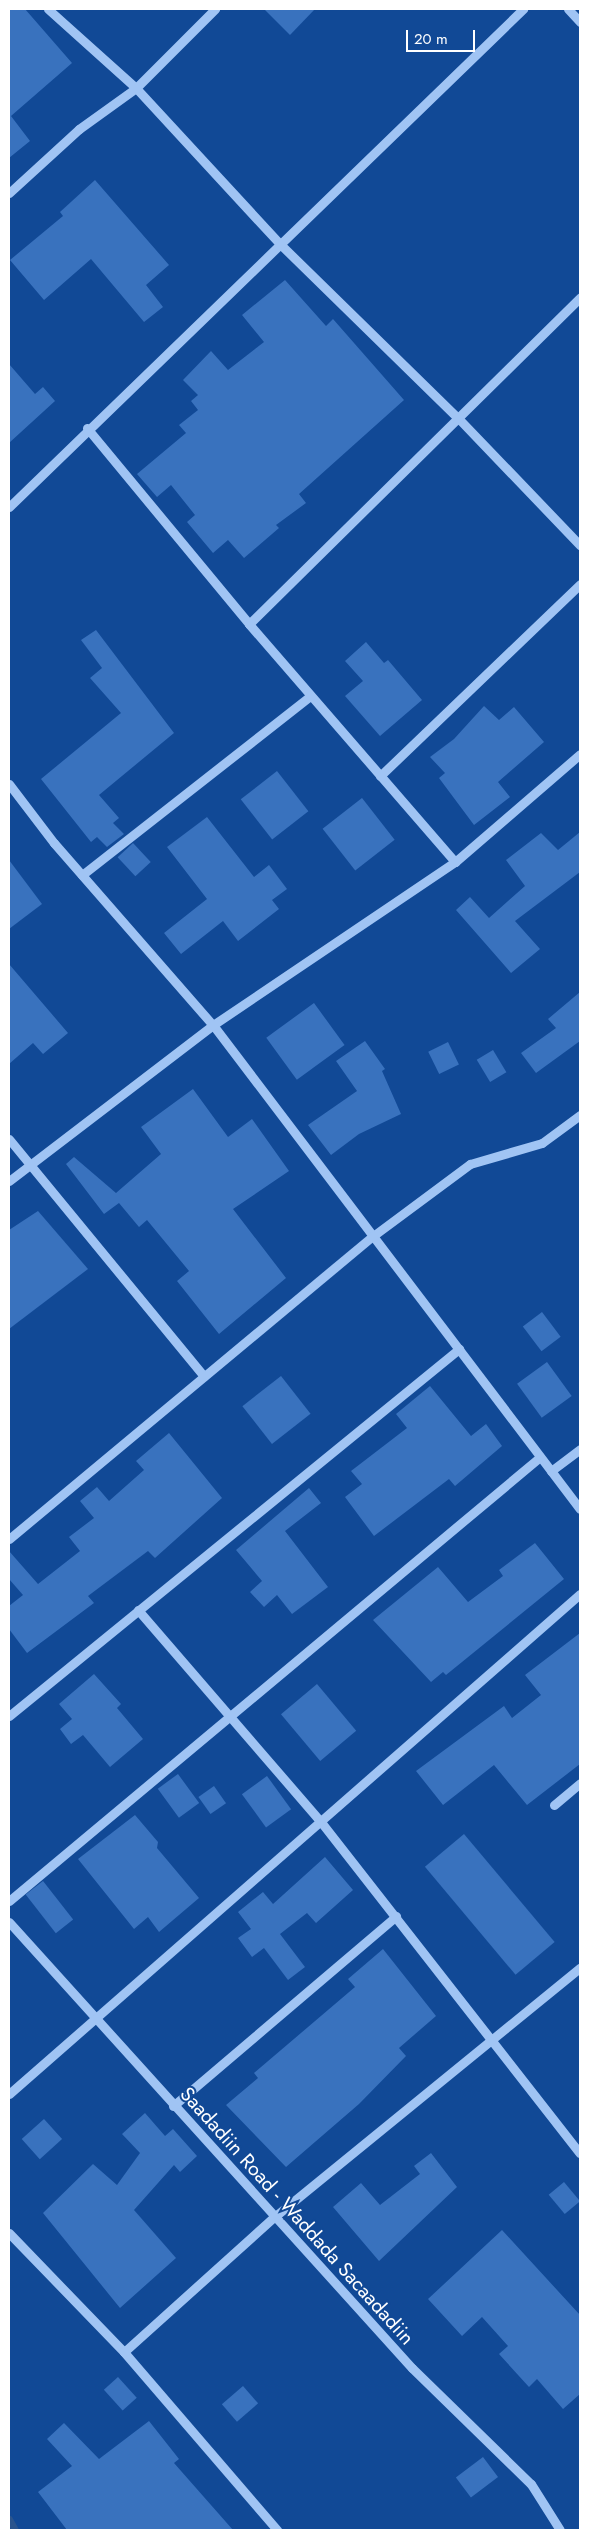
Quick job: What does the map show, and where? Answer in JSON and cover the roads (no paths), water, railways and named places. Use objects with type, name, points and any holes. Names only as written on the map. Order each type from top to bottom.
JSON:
[{"type":"street","points":[[48,9],[136,88],[279,243],[458,418],[580,545]]},
{"type":"street","points":[[9,194],[80,129],[136,88],[215,9]]},
{"type":"street","points":[[9,507],[87,428],[523,9]]},
{"type":"street","points":[[568,9],[580,22]]},
{"type":"street","points":[[249,624],[580,298]]},
{"type":"street","points":[[87,428],[310,696],[455,862]]},
{"type":"street","points":[[380,776],[580,584]]},
{"type":"street","points":[[82,875],[310,696]]},
{"type":"street","points":[[9,1181],[213,1025],[455,862],[580,754]]},
{"type":"street","points":[[9,784],[82,875],[213,1025],[580,1508]]},
{"type":"street","points":[[9,1539],[373,1236],[470,1164],[542,1142],[580,1115]]},
{"type":"street","points":[[9,1139],[204,1376]]},
{"type":"street","points":[[9,1716],[458,1349]]},
{"type":"street","points":[[551,1471],[580,1449]]},
{"type":"street","points":[[9,1901],[540,1457]]},
{"type":"street","points":[[9,2094],[94,2017],[321,1822],[580,1594]]},
{"type":"street","points":[[138,1610],[321,1822],[494,2038],[580,2152]]},
{"type":"street","points":[[554,1805],[580,1783]]},
{"type":"street","points":[[173,2106],[396,1916]]},
{"type":"street","name":"Saadadiin Road - Waddada Sacaadadiin","points":[[9,1922],[273,2218],[412,2368],[530,2484],[560,2530]]},
{"type":"street","points":[[124,2352],[273,2218],[580,1968]]},
{"type":"street","points":[[9,2233],[124,2352],[277,2530]]},
{"type":"waterway","points":[[9,2519],[15,2530]]}]
